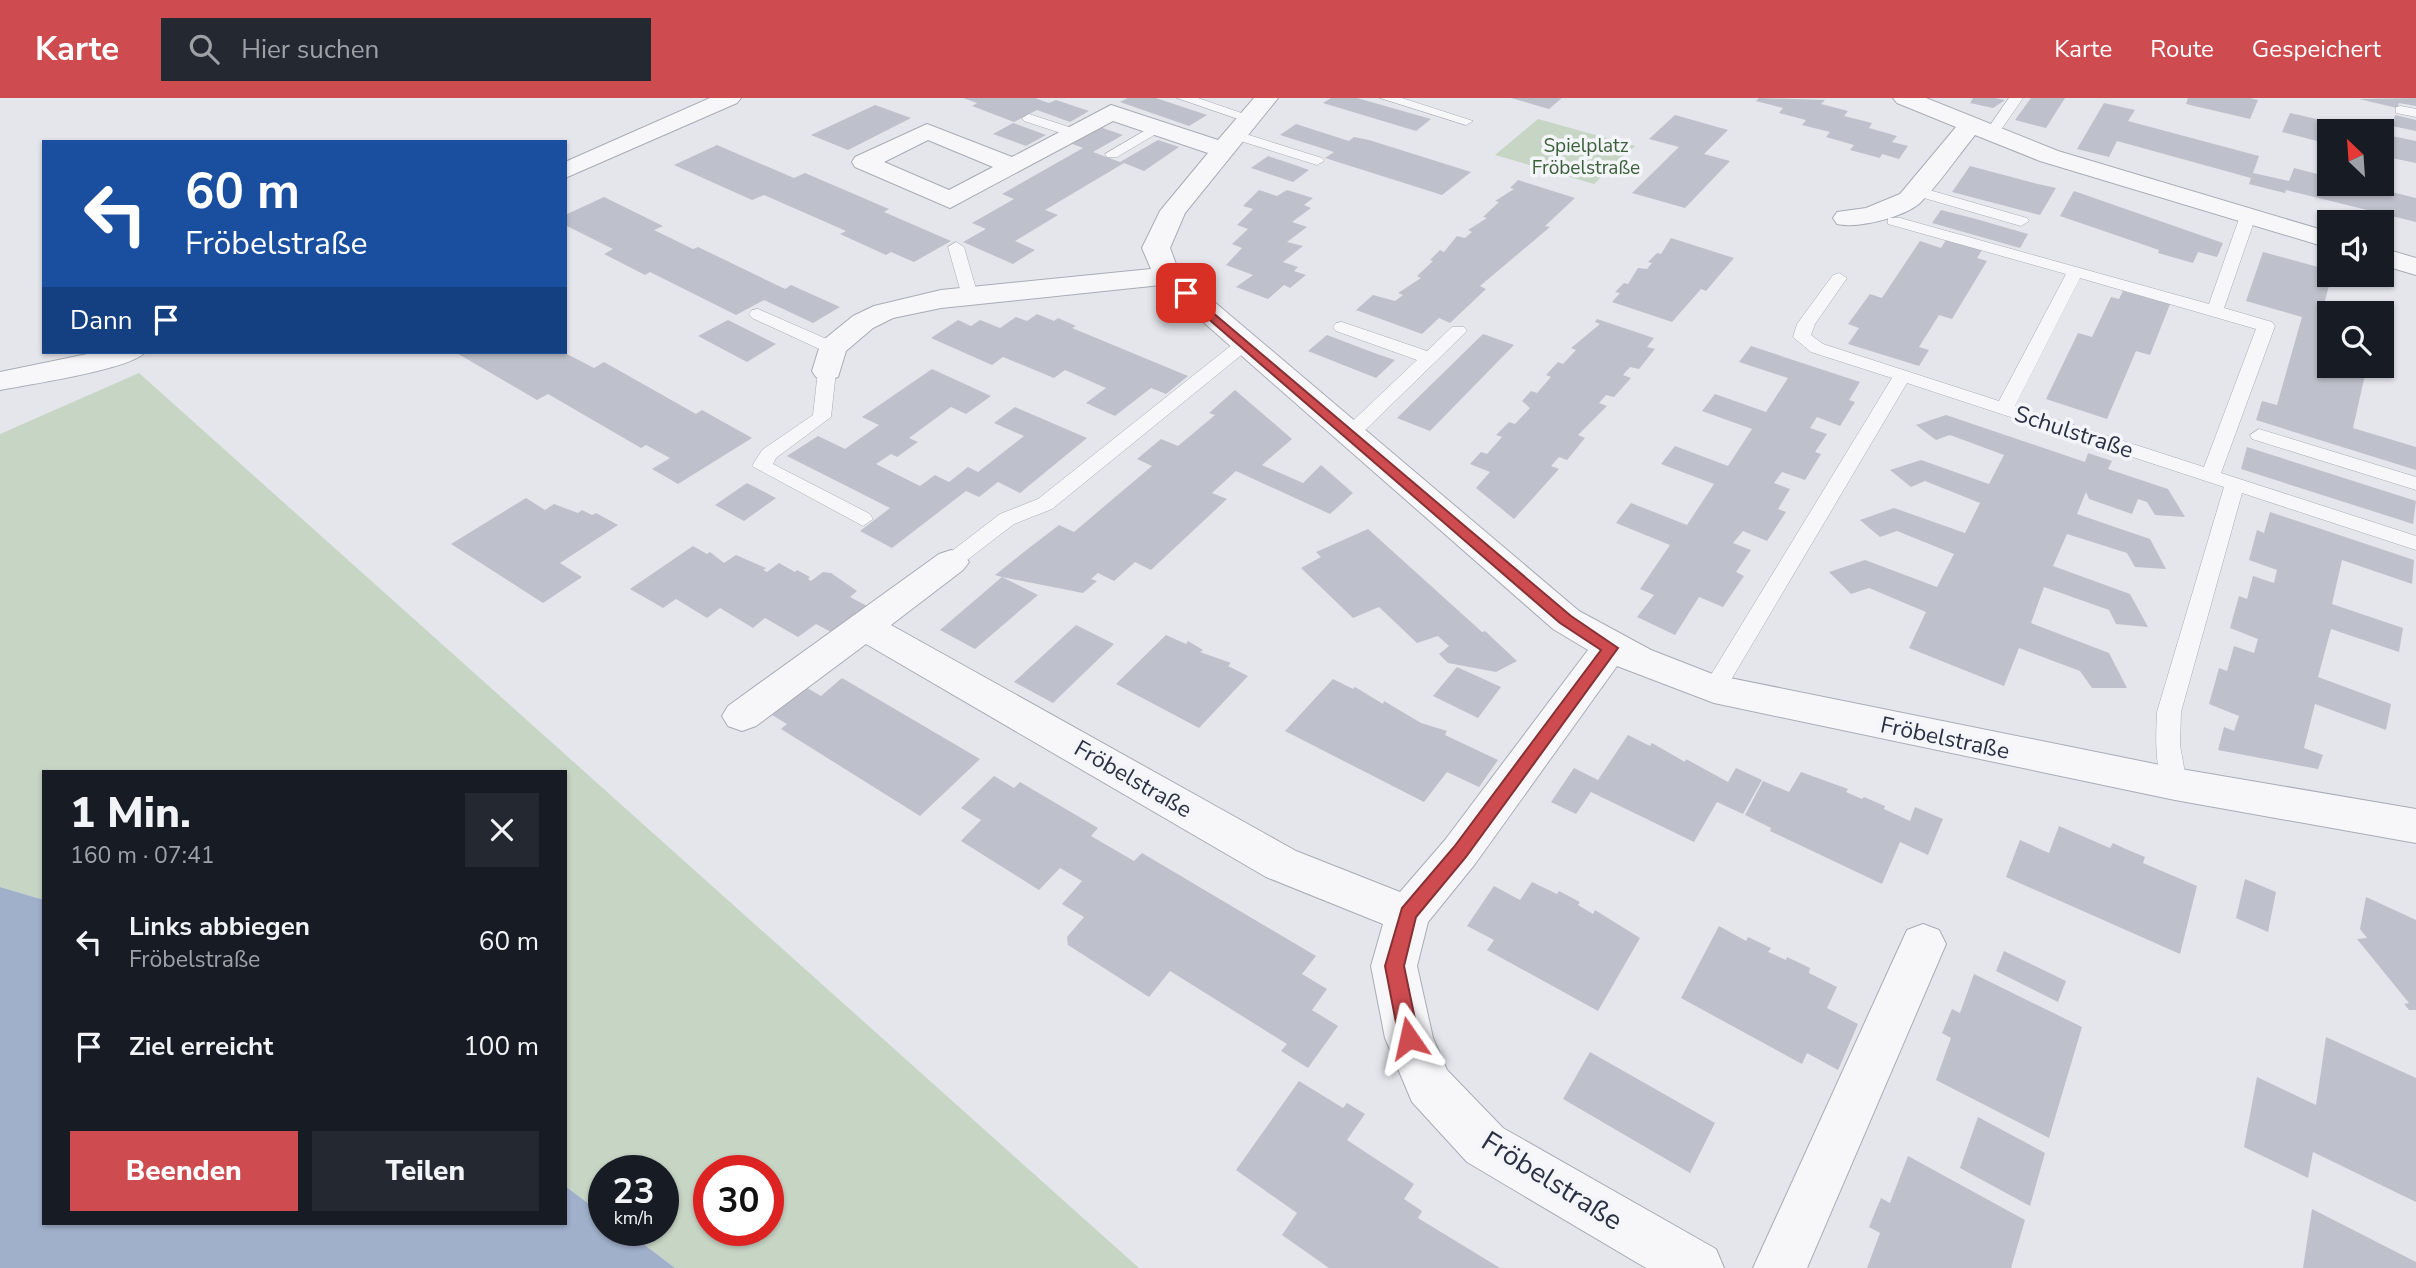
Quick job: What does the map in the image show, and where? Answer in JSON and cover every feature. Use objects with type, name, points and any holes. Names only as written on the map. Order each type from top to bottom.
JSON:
[{"type":"street","points":[[567,170],[729,98]]},
{"type":"street","points":[[1905,98],[2049,156],[2317,236]]},
{"type":"street","points":[[1013,166],[927,131],[864,162],[950,200],[1013,166],[1111,112],[1156,128],[1243,125]]},
{"type":"street","points":[[829,359],[863,322],[884,312],[941,299],[1167,276],[1156,248],[1173,211],[1243,125]]},
{"type":"street","points":[[1846,218],[1890,209],[1909,198],[1980,130]]},
{"type":"street","points":[[2394,260],[2416,267]]},
{"type":"street","name":"Fröbelstraße","points":[[1167,276],[1566,620],[1610,648],[1661,673],[1714,690],[2175,785],[2416,826]]},
{"type":"street","points":[[0,381],[123,354]]},
{"type":"street","points":[[742,716],[951,562]]},
{"type":"street","name":"Fröbelstraße","points":[[866,627],[1281,864],[1408,914]]},
{"type":"street","name":"Fröbelstraße","points":[[1610,648],[1460,852],[1408,914],[1395,966],[1409,1038],[1429,1086],[1485,1145],[1696,1268]]},
{"type":"street","points":[[1780,1268],[1923,944]]},
{"type":"lane","points":[[1184,98],[1317,160]]},
{"type":"lane","points":[[1387,98],[1466,121]]},
{"type":"lane","points":[[1980,130],[2016,98]]},
{"type":"lane","points":[[2401,110],[2416,113]]},
{"type":"lane","points":[[1029,118],[1073,133]]},
{"type":"lane","points":[[1112,154],[1156,128]]},
{"type":"lane","points":[[1915,191],[2021,221]]},
{"type":"lane","points":[[2215,311],[2248,216]]},
{"type":"lane","points":[[1894,221],[2266,326],[2210,477]]},
{"type":"lane","points":[[956,247],[970,296]]},
{"type":"lane","points":[[2004,410],[2075,272]]},
{"type":"lane","name":"Schulstraße","points":[[1839,278],[1806,324],[1802,337],[1818,348],[2416,543]]},
{"type":"lane","points":[[758,314],[829,359],[822,417],[769,454],[762,466],[863,519]]},
{"type":"lane","points":[[1342,327],[1429,358]]},
{"type":"lane","points":[[1350,434],[1458,331]]},
{"type":"lane","points":[[951,562],[1007,519],[1045,504],[1244,344]]},
{"type":"lane","points":[[1714,690],[1902,377]]},
{"type":"lane","points":[[2259,435],[2416,484]]},
{"type":"lane","points":[[2175,785],[2168,745],[2169,712],[2235,485]]},
{"type":"green space","name":"Spielplatz Fröbelstraße","points":[[1538,119],[1635,146],[1594,184],[1495,155]]},
{"type":"green space","points":[[139,373],[1139,1268],[675,1268],[646,1246],[679,1246],[679,1155],[588,1155],[588,1203],[567,1187],[567,770],[42,770],[42,899],[0,887],[0,434]]},
{"type":"water","points":[[0,887],[42,899],[42,1225],[567,1225],[567,1187],[588,1203],[588,1246],[646,1246],[675,1268],[0,1268]]},
{"type":"building","points":[[963,98],[1035,98],[1049,103],[1056,100],[1089,111],[1070,122],[1037,110],[1014,122],[972,106],[977,103]]},
{"type":"building","points":[[1128,98],[1156,98],[1207,115],[1189,126],[1120,102]]},
{"type":"building","points":[[1331,98],[1357,98],[1431,119],[1416,131],[1323,103]]},
{"type":"building","points":[[1511,98],[1562,98],[1549,109]]},
{"type":"building","points":[[1759,98],[1825,100],[1821,104],[1848,111],[1844,116],[1872,123],[1869,128],[1897,136],[1892,142],[1908,146],[1899,159],[1882,154],[1880,158],[1850,150],[1854,145],[1826,137],[1830,132],[1802,125],[1806,120],[1779,113],[1783,108],[1756,101]]},
{"type":"building","points":[[1973,98],[2005,100],[1993,108],[1970,103]]},
{"type":"building","points":[[2031,98],[2065,98],[2046,128],[2015,120]]},
{"type":"building","points":[[2188,98],[2258,100],[2250,119],[2186,104]]},
{"type":"building","points":[[2416,98],[2416,106],[2399,103],[2397,108],[2359,99]]},
{"type":"building","points":[[2104,103],[2135,110],[2128,121],[2259,156],[2253,173],[2289,181],[2294,168],[2317,174],[2317,196],[2394,196],[2394,193],[2416,198],[2416,222],[2394,217],[2394,210],[2367,210],[2249,184],[2251,178],[2117,141],[2109,157],[2077,149]]},
{"type":"building","points":[[875,105],[911,118],[848,150],[811,135]]},
{"type":"building","points":[[2290,113],[2317,119],[2317,141],[2282,132]]},
{"type":"building","points":[[1675,115],[1728,130],[1704,154],[1730,161],[1685,208],[1632,193],[1679,147],[1649,139]]},
{"type":"building","points":[[2395,115],[2416,120],[2416,131],[2394,126]]},
{"type":"building","points":[[1013,123],[1046,135],[1026,146],[993,134]]},
{"type":"building","points":[[1296,124],[1349,141],[1354,137],[1369,140],[1471,172],[1442,195],[1325,158],[1334,152],[1280,135]]},
{"type":"building","points":[[1100,127],[1123,135],[1093,152],[1120,162],[1158,140],[1179,147],[1144,171],[1124,163],[1045,210],[1058,215],[1015,241],[1035,250],[1013,264],[963,242],[986,229],[972,223],[1014,199],[1002,194],[1083,148],[1070,143]]},
{"type":"building","points":[[2394,136],[2416,141],[2416,163],[2394,158]]},
{"type":"building","points":[[717,145],[794,178],[805,173],[889,209],[884,212],[951,241],[914,262],[891,252],[886,255],[840,234],[846,231],[764,195],[752,200],[674,165]]},
{"type":"building","points":[[1268,156],[1309,170],[1293,182],[1251,168]]},
{"type":"building","points":[[1970,166],[2056,188],[2040,215],[1952,192]]},
{"type":"building","points":[[1518,180],[1575,198],[1545,226],[1550,227],[1480,286],[1486,289],[1450,323],[1439,318],[1422,334],[1356,310],[1373,295],[1395,301],[1403,295],[1398,293],[1421,278],[1417,276],[1440,250],[1444,252],[1457,236],[1465,238],[1472,232],[1468,230],[1487,218],[1483,217],[1499,202],[1495,201],[1514,189],[1510,188]]},
{"type":"building","points":[[1259,190],[1277,196],[1287,190],[1313,198],[1304,205],[1311,208],[1292,222],[1307,227],[1287,242],[1303,246],[1283,262],[1298,267],[1294,271],[1306,275],[1290,288],[1284,285],[1268,299],[1236,287],[1253,275],[1226,265],[1242,248],[1232,244],[1248,229],[1237,225],[1253,209],[1243,206]]},
{"type":"building","points":[[2074,191],[2223,243],[2217,257],[2198,252],[2193,263],[2158,253],[2159,250],[2060,216]]},
{"type":"building","points":[[604,197],[663,226],[654,230],[693,249],[698,247],[785,289],[791,285],[840,307],[813,323],[764,300],[736,315],[650,272],[645,275],[604,254],[613,249],[567,226],[567,214]]},
{"type":"building","points":[[1941,210],[2028,234],[2020,248],[1932,223]]},
{"type":"building","points":[[1671,238],[1734,258],[1706,291],[1701,289],[1672,322],[1612,302],[1620,293],[1615,292],[1624,283],[1628,284],[1638,268],[1647,269],[1652,263],[1648,262],[1657,253],[1661,254]]},
{"type":"building","points":[[1946,240],[1982,250],[1977,258],[1987,261],[1952,319],[1939,315],[1919,347],[1929,350],[1919,366],[1848,344],[1859,328],[1848,324],[1870,294],[1882,298],[1920,241],[1941,248]]},
{"type":"building","points":[[2263,252],[2317,267],[2317,287],[2329,287],[2325,301],[2317,301],[2317,378],[2364,378],[2353,428],[2416,447],[2416,470],[2256,420],[2262,401],[2277,405],[2302,317],[2246,301]]},
{"type":"building","points":[[2123,291],[2170,304],[2150,355],[2136,351],[2107,419],[2046,399],[2078,333],[2092,337],[2111,297],[2119,299]]},
{"type":"building","points":[[1037,314],[1054,321],[1058,318],[1076,326],[1072,328],[1188,376],[1166,394],[1151,388],[1115,416],[1086,403],[1106,388],[1065,370],[1054,378],[1003,357],[992,365],[931,338],[958,320],[971,326],[980,320],[1000,328],[1016,317],[1027,321]]},
{"type":"building","points":[[1597,319],[1654,338],[1647,347],[1655,349],[1639,369],[1630,367],[1623,375],[1631,378],[1614,397],[1606,395],[1599,403],[1607,406],[1578,435],[1585,438],[1567,460],[1559,457],[1551,466],[1559,469],[1514,519],[1476,488],[1490,472],[1470,464],[1481,452],[1487,454],[1502,437],[1496,435],[1509,422],[1515,424],[1530,408],[1522,401],[1531,391],[1537,393],[1551,377],[1546,375],[1558,362],[1563,364],[1576,350],[1571,348],[1600,324],[1595,322]]},
{"type":"building","points":[[728,320],[776,344],[747,362],[698,336]]},
{"type":"building","points":[[1483,334],[1514,345],[1430,431],[1397,418]]},
{"type":"building","points":[[1327,335],[1395,360],[1376,378],[1308,351]]},
{"type":"building","points":[[1751,346],[1860,382],[1849,400],[1855,402],[1840,426],[1817,417],[1810,428],[1827,434],[1815,452],[1821,454],[1805,480],[1782,472],[1774,483],[1790,489],[1778,509],[1786,512],[1767,541],[1743,531],[1733,543],[1751,550],[1736,572],[1744,576],[1723,607],[1699,597],[1675,635],[1637,617],[1654,595],[1640,589],[1670,545],[1616,523],[1631,503],[1687,525],[1714,484],[1661,464],[1675,446],[1728,466],[1752,429],[1702,411],[1715,394],[1766,412],[1788,378],[1739,362]]},
{"type":"building","points":[[458,354],[567,354],[594,368],[604,362],[696,414],[702,410],[752,438],[678,484],[652,469],[670,458],[646,445],[641,448],[548,394],[537,400]]},
{"type":"building","points":[[932,369],[991,396],[966,414],[951,407],[909,438],[918,442],[897,457],[891,454],[876,464],[920,486],[935,475],[949,482],[968,467],[978,472],[1024,436],[994,423],[1015,407],[1087,438],[1020,493],[998,482],[979,497],[966,491],[892,548],[860,531],[890,508],[787,456],[818,436],[845,449],[879,425],[862,417]]},
{"type":"building","points":[[1235,390],[1292,439],[1262,465],[1303,483],[1321,465],[1353,493],[1330,514],[1236,471],[1212,493],[1227,499],[1151,570],[1135,562],[1114,581],[1098,573],[1091,579],[1097,581],[1083,593],[995,575],[1059,525],[1074,532],[1152,466],[1137,459],[1161,439],[1178,446],[1215,415],[1209,413]]},
{"type":"building","points":[[1946,415],[2085,462],[2088,453],[2112,461],[2108,469],[2168,489],[2185,517],[2155,515],[2147,502],[2138,499],[2132,514],[2089,499],[2086,492],[2077,514],[2150,539],[2166,569],[2135,567],[2127,553],[2067,534],[2053,566],[2130,594],[2148,627],[2116,624],[2109,610],[2044,587],[2031,623],[2109,653],[2127,688],[2092,688],[2080,671],[2019,648],[2004,686],[1909,648],[1926,612],[1869,588],[1851,594],[1829,572],[1865,560],[1937,587],[1954,554],[1897,531],[1880,537],[1860,520],[1894,508],[1965,533],[1980,503],[1925,481],[1911,487],[1890,470],[1921,460],[1989,484],[2004,455],[1950,435],[1936,440],[1916,425]]},
{"type":"building","points":[[2247,447],[2416,501],[2413,524],[2241,469]]},
{"type":"building","points":[[747,483],[776,498],[744,521],[715,505]]},
{"type":"building","points":[[526,498],[545,510],[554,504],[578,513],[582,510],[592,515],[596,513],[618,525],[560,563],[582,577],[543,603],[451,544]]},
{"type":"building","points":[[2270,512],[2414,560],[2412,584],[2342,560],[2332,604],[2403,628],[2399,652],[2331,629],[2318,677],[2391,704],[2386,730],[2315,704],[2304,748],[2323,755],[2318,769],[2218,750],[2224,727],[2234,731],[2239,716],[2209,704],[2219,668],[2227,671],[2234,646],[2254,653],[2258,639],[2230,628],[2239,596],[2247,599],[2253,576],[2274,583],[2277,570],[2249,560],[2257,530],[2264,533]]},
{"type":"building","points":[[1368,529],[1517,661],[1496,672],[1448,663],[1439,654],[1449,646],[1438,636],[1417,643],[1379,607],[1353,618],[1301,568],[1321,557],[1316,552]]},
{"type":"building","points":[[693,546],[707,554],[710,552],[724,563],[736,555],[766,568],[763,570],[767,572],[779,563],[810,577],[808,579],[811,581],[823,572],[831,573],[857,591],[850,597],[867,606],[833,633],[816,624],[798,637],[765,618],[753,628],[720,608],[707,618],[676,599],[663,608],[630,589]]},
{"type":"building","points":[[1002,577],[1038,595],[975,649],[940,630]]},
{"type":"building","points":[[1076,625],[1114,644],[1053,703],[1014,682]]},
{"type":"building","points":[[1166,635],[1186,644],[1188,641],[1203,650],[1200,652],[1231,663],[1228,666],[1248,676],[1199,728],[1116,684]]},
{"type":"building","points":[[1457,667],[1501,687],[1478,718],[1433,696]]},
{"type":"building","points":[[842,678],[980,759],[920,816],[781,729],[787,724],[767,712],[802,685],[821,696]]},
{"type":"building","points":[[1333,679],[1353,689],[1355,687],[1383,704],[1384,701],[1421,723],[1447,731],[1445,735],[1498,760],[1479,787],[1447,772],[1424,802],[1285,731]]},
{"type":"building","points":[[1628,735],[1650,746],[1652,743],[1728,782],[1736,768],[1762,780],[1743,814],[1717,802],[1694,842],[1591,792],[1576,814],[1551,802],[1574,768],[1598,780]]},
{"type":"building","points":[[1801,772],[1848,789],[1846,792],[1885,806],[1884,809],[1910,821],[1915,807],[1943,819],[1928,855],[1900,842],[1882,884],[1770,831],[1771,828],[1745,815],[1763,781],[1789,792]]},
{"type":"building","points":[[994,776],[1014,788],[1020,782],[1098,828],[1091,836],[1134,861],[1142,853],[1316,956],[1302,974],[1327,989],[1312,1010],[1338,1026],[1308,1068],[1281,1051],[1287,1044],[1170,971],[1149,997],[1068,945],[1067,937],[1084,917],[1062,904],[1082,881],[1060,868],[1039,890],[961,841],[981,820],[961,808]]},
{"type":"building","points":[[2059,826],[2110,848],[2113,843],[2145,857],[2143,863],[2197,886],[2180,954],[2006,877],[2020,840],[2049,853]]},
{"type":"building","points":[[2245,879],[2276,892],[2268,932],[2236,918]]},
{"type":"building","points":[[1532,882],[1557,894],[1559,891],[1580,902],[1578,905],[1593,914],[1595,910],[1640,938],[1598,1011],[1487,950],[1494,940],[1467,926],[1494,886],[1520,900]]},
{"type":"building","points":[[2366,897],[2416,920],[2416,1010],[2409,1010],[2404,1004],[2409,1003],[2357,939],[2367,938],[2360,929]]},
{"type":"building","points":[[1719,926],[1746,941],[1748,937],[1771,948],[1768,952],[1810,968],[1809,973],[1837,987],[1827,1008],[1858,1024],[1838,1070],[1807,1053],[1802,1064],[1681,998]]},
{"type":"building","points":[[2004,951],[2066,981],[2058,1002],[1996,971]]},
{"type":"building","points":[[1974,974],[2082,1027],[2049,1138],[1936,1080],[1951,1038],[1942,1033],[1952,1009],[1960,1013]]},
{"type":"building","points":[[2326,1037],[2416,1078],[2416,1202],[2313,1152],[2308,1178],[2244,1147],[2257,1077],[2316,1105]]},
{"type":"building","points":[[1590,1052],[1715,1123],[1690,1173],[1563,1099]]},
{"type":"building","points":[[1299,1081],[1343,1108],[1347,1103],[1365,1114],[1347,1140],[1414,1184],[1404,1199],[1422,1211],[1418,1218],[1500,1268],[1329,1268],[1282,1235],[1297,1213],[1236,1170]]},
{"type":"building","points":[[1978,1117],[2045,1153],[2030,1206],[1960,1168]]},
{"type":"building","points":[[1908,1156],[2025,1220],[2011,1268],[1867,1268],[1880,1233],[1869,1227],[1881,1198],[1890,1203]]},
{"type":"building","points":[[2312,1209],[2416,1262],[2416,1268],[2303,1268]]},
{"type":"route","points":[[1186,293],[1566,620],[1610,648],[1460,852],[1408,914],[1395,966],[1409,1038]]}]
